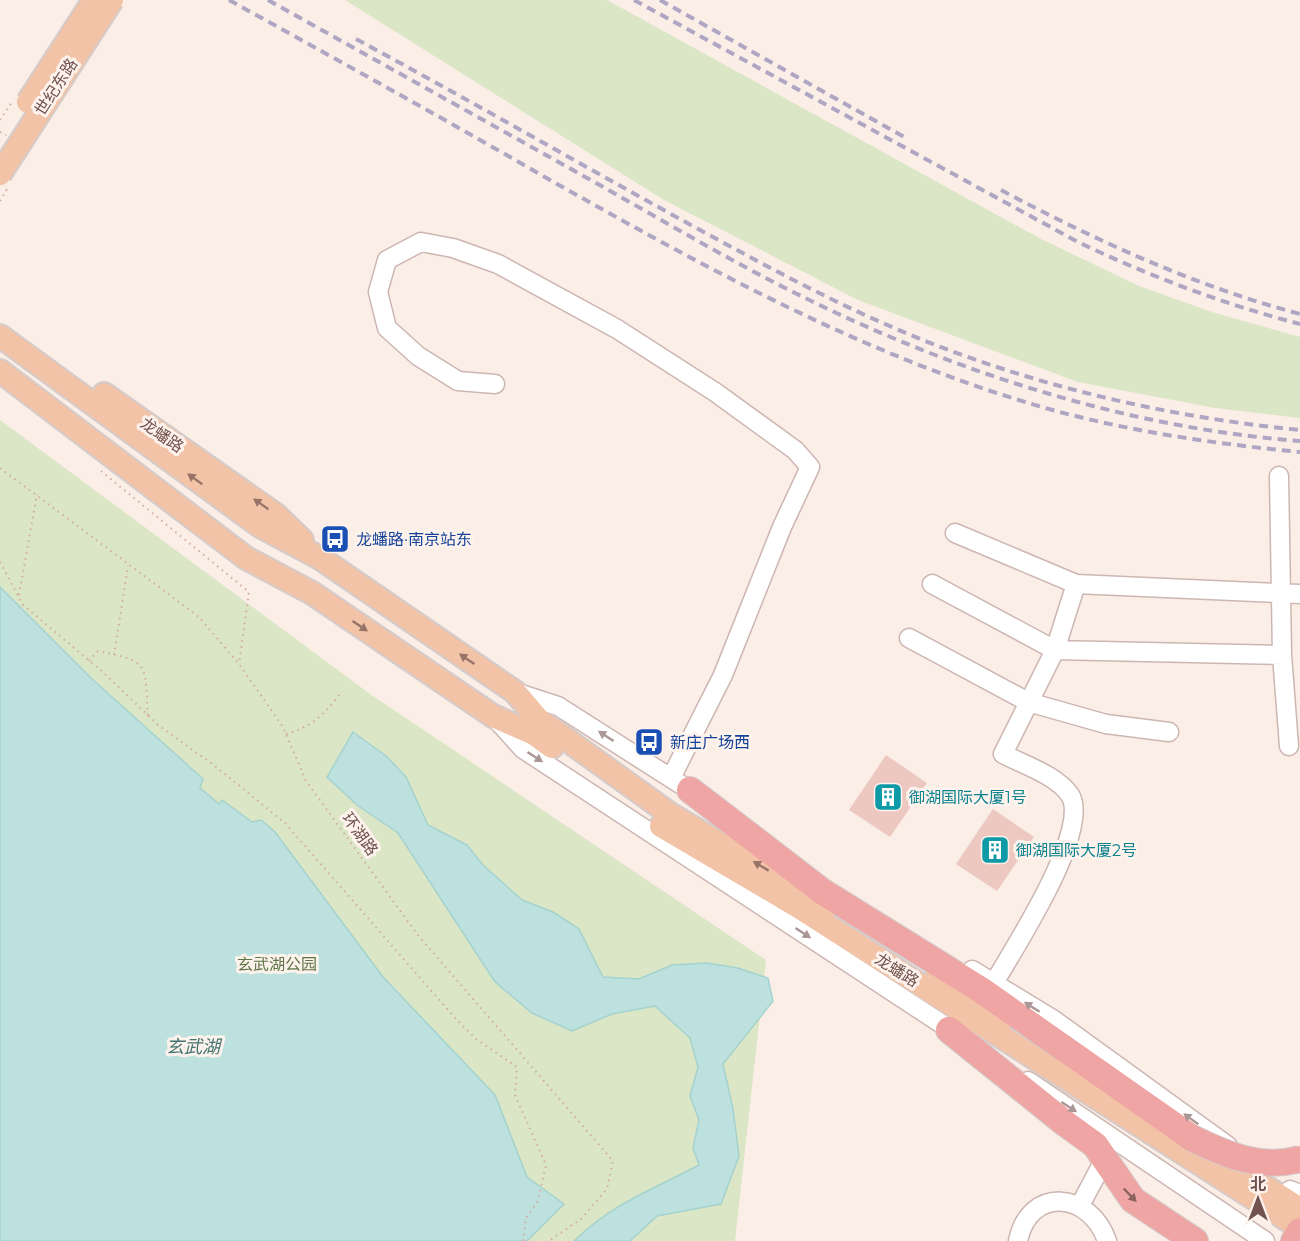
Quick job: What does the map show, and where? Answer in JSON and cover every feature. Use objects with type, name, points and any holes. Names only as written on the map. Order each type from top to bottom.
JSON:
[{"type":"highway","points":[[680,784],[823,892],[981,990],[1192,1138],[1238,1158],[1271,1163],[1300,1159]]},
{"type":"highway","points":[[950,1030],[1095,1145],[1133,1200],[1195,1241]]},
{"type":"highway","points":[[1294,1241],[1300,1229]]},
{"type":"main road","name":"世纪东路","points":[[0,146],[94,0]]},
{"type":"main road","name":"世纪东路","points":[[0,174],[112,0]]},
{"type":"main road","name":"龙蟠路","points":[[0,317],[81,378],[276,515],[320,558],[515,692],[536,726],[662,827],[800,908],[1300,1229]]},
{"type":"main road","points":[[0,329],[52,375]]},
{"type":"main road","name":"龙蟠路","points":[[0,336],[256,534],[312,593]]},
{"type":"main road","name":"龙蟠路","points":[[0,355],[256,534],[320,558]]},
{"type":"main road","name":"龙蟠路","points":[[0,371],[246,558],[312,593],[493,716],[536,726],[670,814],[781,879],[1297,1198]]},
{"type":"street","points":[[495,384],[459,381],[418,356],[387,328],[378,292],[387,260],[422,242],[453,248],[498,264],[617,329],[715,392],[795,450],[810,467],[782,527],[680,784]]},
{"type":"street","points":[[1279,476],[1282,655],[1289,746]]},
{"type":"street","points":[[955,533],[1076,584],[1300,594]]},
{"type":"street","points":[[932,584],[1055,650],[1282,655]]},
{"type":"street","points":[[994,983],[1055,873],[1075,822],[1071,796],[1048,777],[1003,754],[1055,650],[1076,584]]},
{"type":"street","points":[[909,638],[1028,702],[1106,724],[1169,732]]},
{"type":"street","name":"龙蟠路","points":[[515,692],[558,706],[815,872],[1054,1020],[1297,1198]]},
{"type":"street","name":"龙蟠路","points":[[493,716],[523,749],[1105,1130],[1265,1241]]},
{"type":"street","points":[[1083,1198],[1101,1166]]},
{"type":"street","points":[[1017,1241],[1025,1217],[1033,1210],[1062,1202],[1087,1209],[1099,1223],[1107,1241]]},
{"type":"path","name":"环湖路","points":[[0,468],[199,617],[239,664],[286,734],[306,781],[417,934],[613,1161],[607,1189],[581,1219],[549,1241]]},
{"type":"path","points":[[101,471],[249,592],[239,664]]},
{"type":"path","points":[[19,596],[37,494]]},
{"type":"path","points":[[0,562],[23,605],[89,661],[148,716],[285,823],[455,1018],[477,1039],[517,1067],[515,1095],[546,1165],[538,1201],[526,1218],[523,1241]]},
{"type":"path","points":[[114,655],[129,566]]},
{"type":"path","points":[[89,661],[98,651],[134,659],[144,671],[148,716]]},
{"type":"path","points":[[286,734],[304,729],[324,715],[340,694]]},
{"type":"green space","points":[[345,0],[607,0],[1039,238],[1139,286],[1212,312],[1300,337],[1300,418],[1215,408],[1078,382],[858,300],[664,200]]},
{"type":"green space","name":"玄武湖公园","points":[[0,420],[370,694],[766,960],[735,1241],[0,1241]]},
{"type":"water","name":"玄武湖","points":[[0,587],[92,679],[203,779],[200,788],[219,804],[222,800],[252,822],[261,820],[275,832],[383,977],[495,1095],[527,1177],[564,1204],[527,1241],[0,1241]]},
{"type":"water","points":[[353,732],[386,756],[406,777],[428,825],[467,845],[483,865],[522,900],[553,912],[579,929],[603,977],[639,979],[672,965],[707,963],[738,968],[768,978],[773,1001],[723,1064],[733,1109],[739,1156],[721,1204],[657,1216],[630,1241],[574,1241],[618,1207],[699,1165],[693,1148],[699,1120],[690,1096],[698,1067],[690,1038],[655,1006],[612,1014],[572,1031],[532,1013],[495,982],[398,833],[357,805],[327,777]]},
{"type":"building","name":"御湖国际大厦1号","points":[[886,755],[927,783],[890,837],[849,810]]},
{"type":"building","name":"御湖国际大厦2号","points":[[993,809],[1034,837],[997,891],[956,864]]},
{"type":"railway","points":[[229,0],[717,272],[776,302],[897,356],[1022,401],[1090,420],[1160,434],[1300,452]]},
{"type":"railway","points":[[268,0],[720,253],[854,321],[977,371],[1105,409],[1235,434],[1300,441]]},
{"type":"railway","points":[[634,0],[1078,242],[1187,288],[1243,308],[1300,324]]},
{"type":"railway","points":[[660,0],[906,138]]},
{"type":"railway","points":[[356,39],[768,267],[861,313],[935,345],[985,363],[1088,394],[1194,416],[1300,430]]},
{"type":"railway","points":[[1001,190],[1147,261],[1222,290],[1300,314]]},
{"type":"place","name":"龙蟠路·南京站东","points":[[335,539]]},
{"type":"place","name":"新庄广场西","points":[[649,742]]},
{"type":"place","name":"御湖国际大厦1号","points":[[888,797]]},
{"type":"place","name":"御湖国际大厦2号","points":[[995,850]]}]
